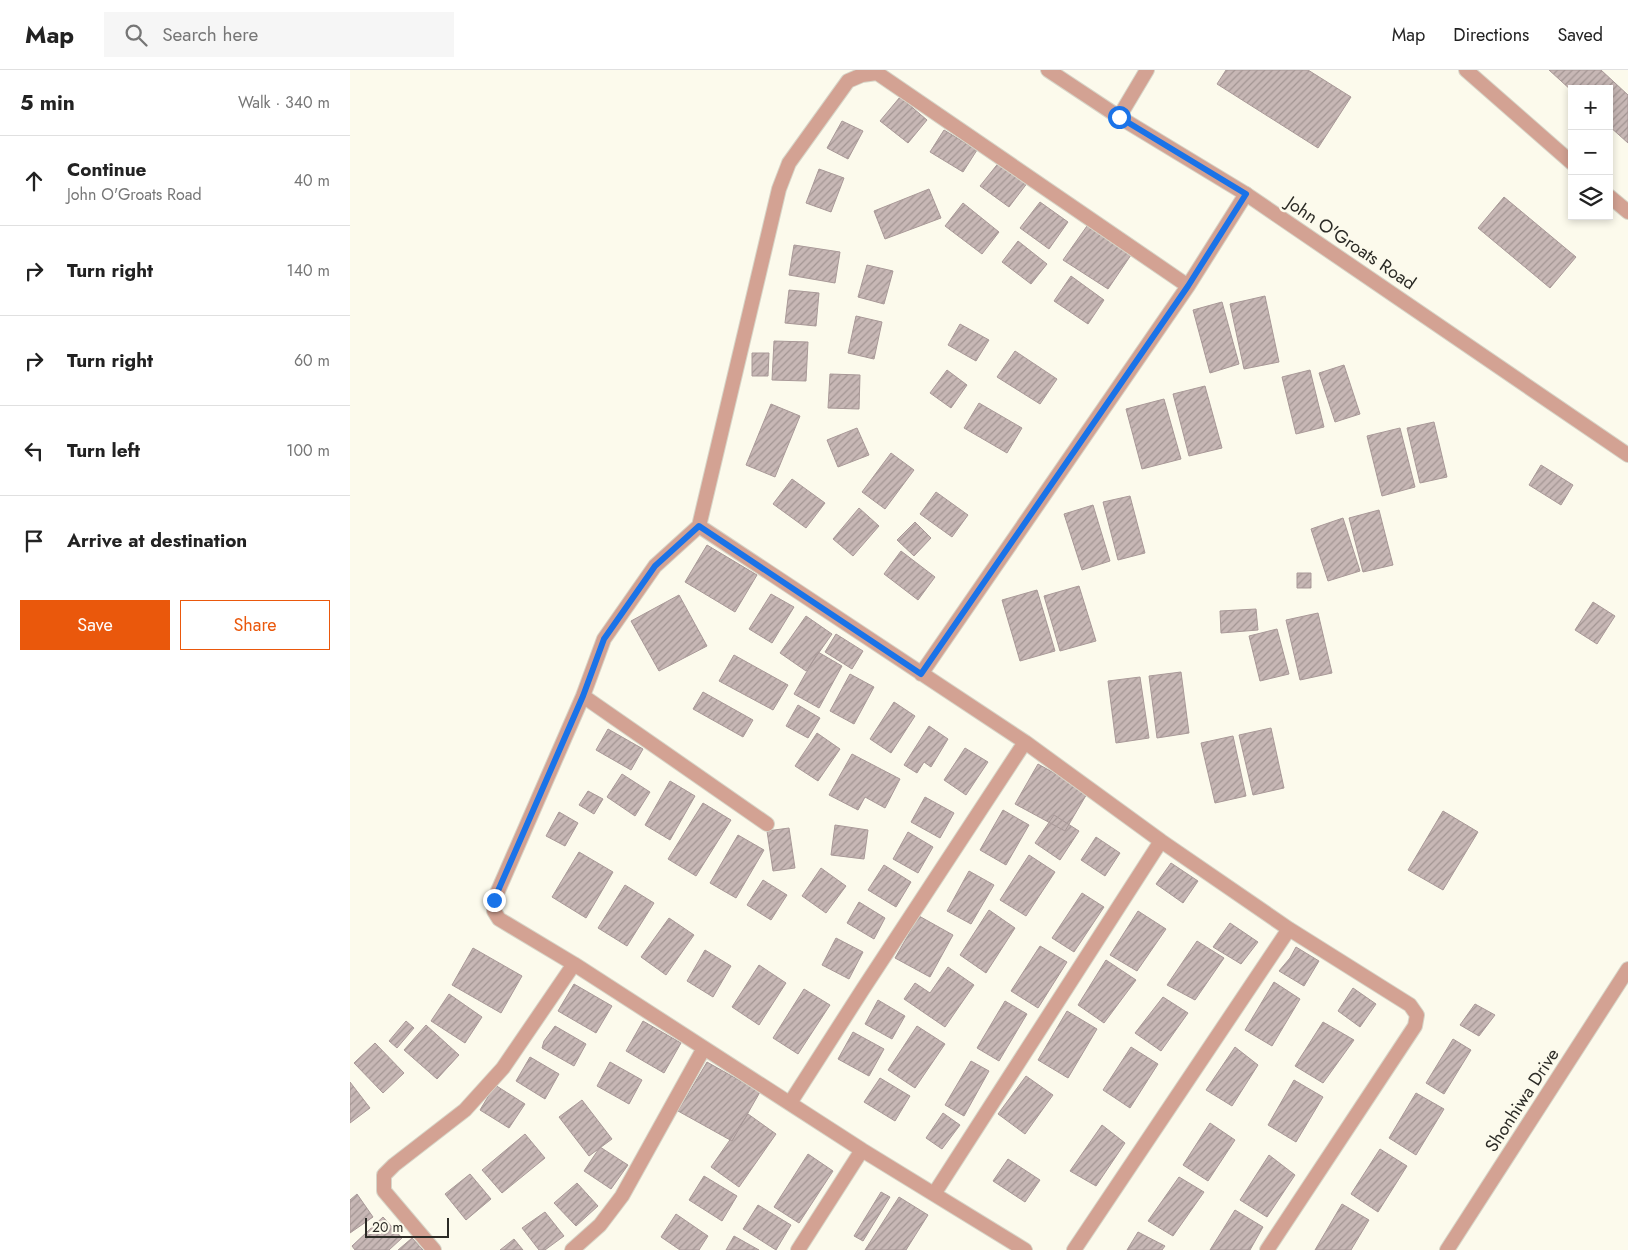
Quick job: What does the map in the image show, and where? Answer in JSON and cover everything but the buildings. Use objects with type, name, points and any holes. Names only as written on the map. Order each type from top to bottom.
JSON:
[{"type":"street","name":"John O'Groats Road","points":[[1048,70],[1119,117],[1246,194],[1628,455]]},
{"type":"street","points":[[1119,117],[1147,70]]},
{"type":"street","points":[[1466,70],[1568,159]]},
{"type":"street","points":[[1025,1250],[862,1150],[574,964],[499,919],[494,911],[494,900],[583,696],[604,639],[655,566],[699,526],[779,189],[789,163],[848,81],[862,75],[877,73],[1188,286]]},
{"type":"street","points":[[921,674],[1188,286],[1246,194]]},
{"type":"street","points":[[1613,199],[1628,212]]},
{"type":"street","points":[[699,526],[1025,742],[1161,841],[1289,928],[1410,1005],[1417,1015],[1416,1026],[1267,1250]]},
{"type":"street","points":[[583,696],[767,824]]},
{"type":"street","points":[[790,1103],[1025,742]]},
{"type":"street","points":[[934,1194],[1161,841]]},
{"type":"street","points":[[1074,1250],[1289,928]]},
{"type":"street","points":[[434,1250],[384,1191],[384,1175],[394,1165],[465,1110],[503,1068],[574,964]]},
{"type":"street","name":"Shonhiwa Drive","points":[[1447,1250],[1628,969]]},
{"type":"street","points":[[572,1250],[600,1225],[622,1196],[704,1048]]},
{"type":"street","points":[[798,1250],[862,1150]]},
{"type":"route","points":[[494,900],[583,696],[604,639],[655,566],[699,526],[921,674],[1188,286],[1246,194],[1119,117]]}]
